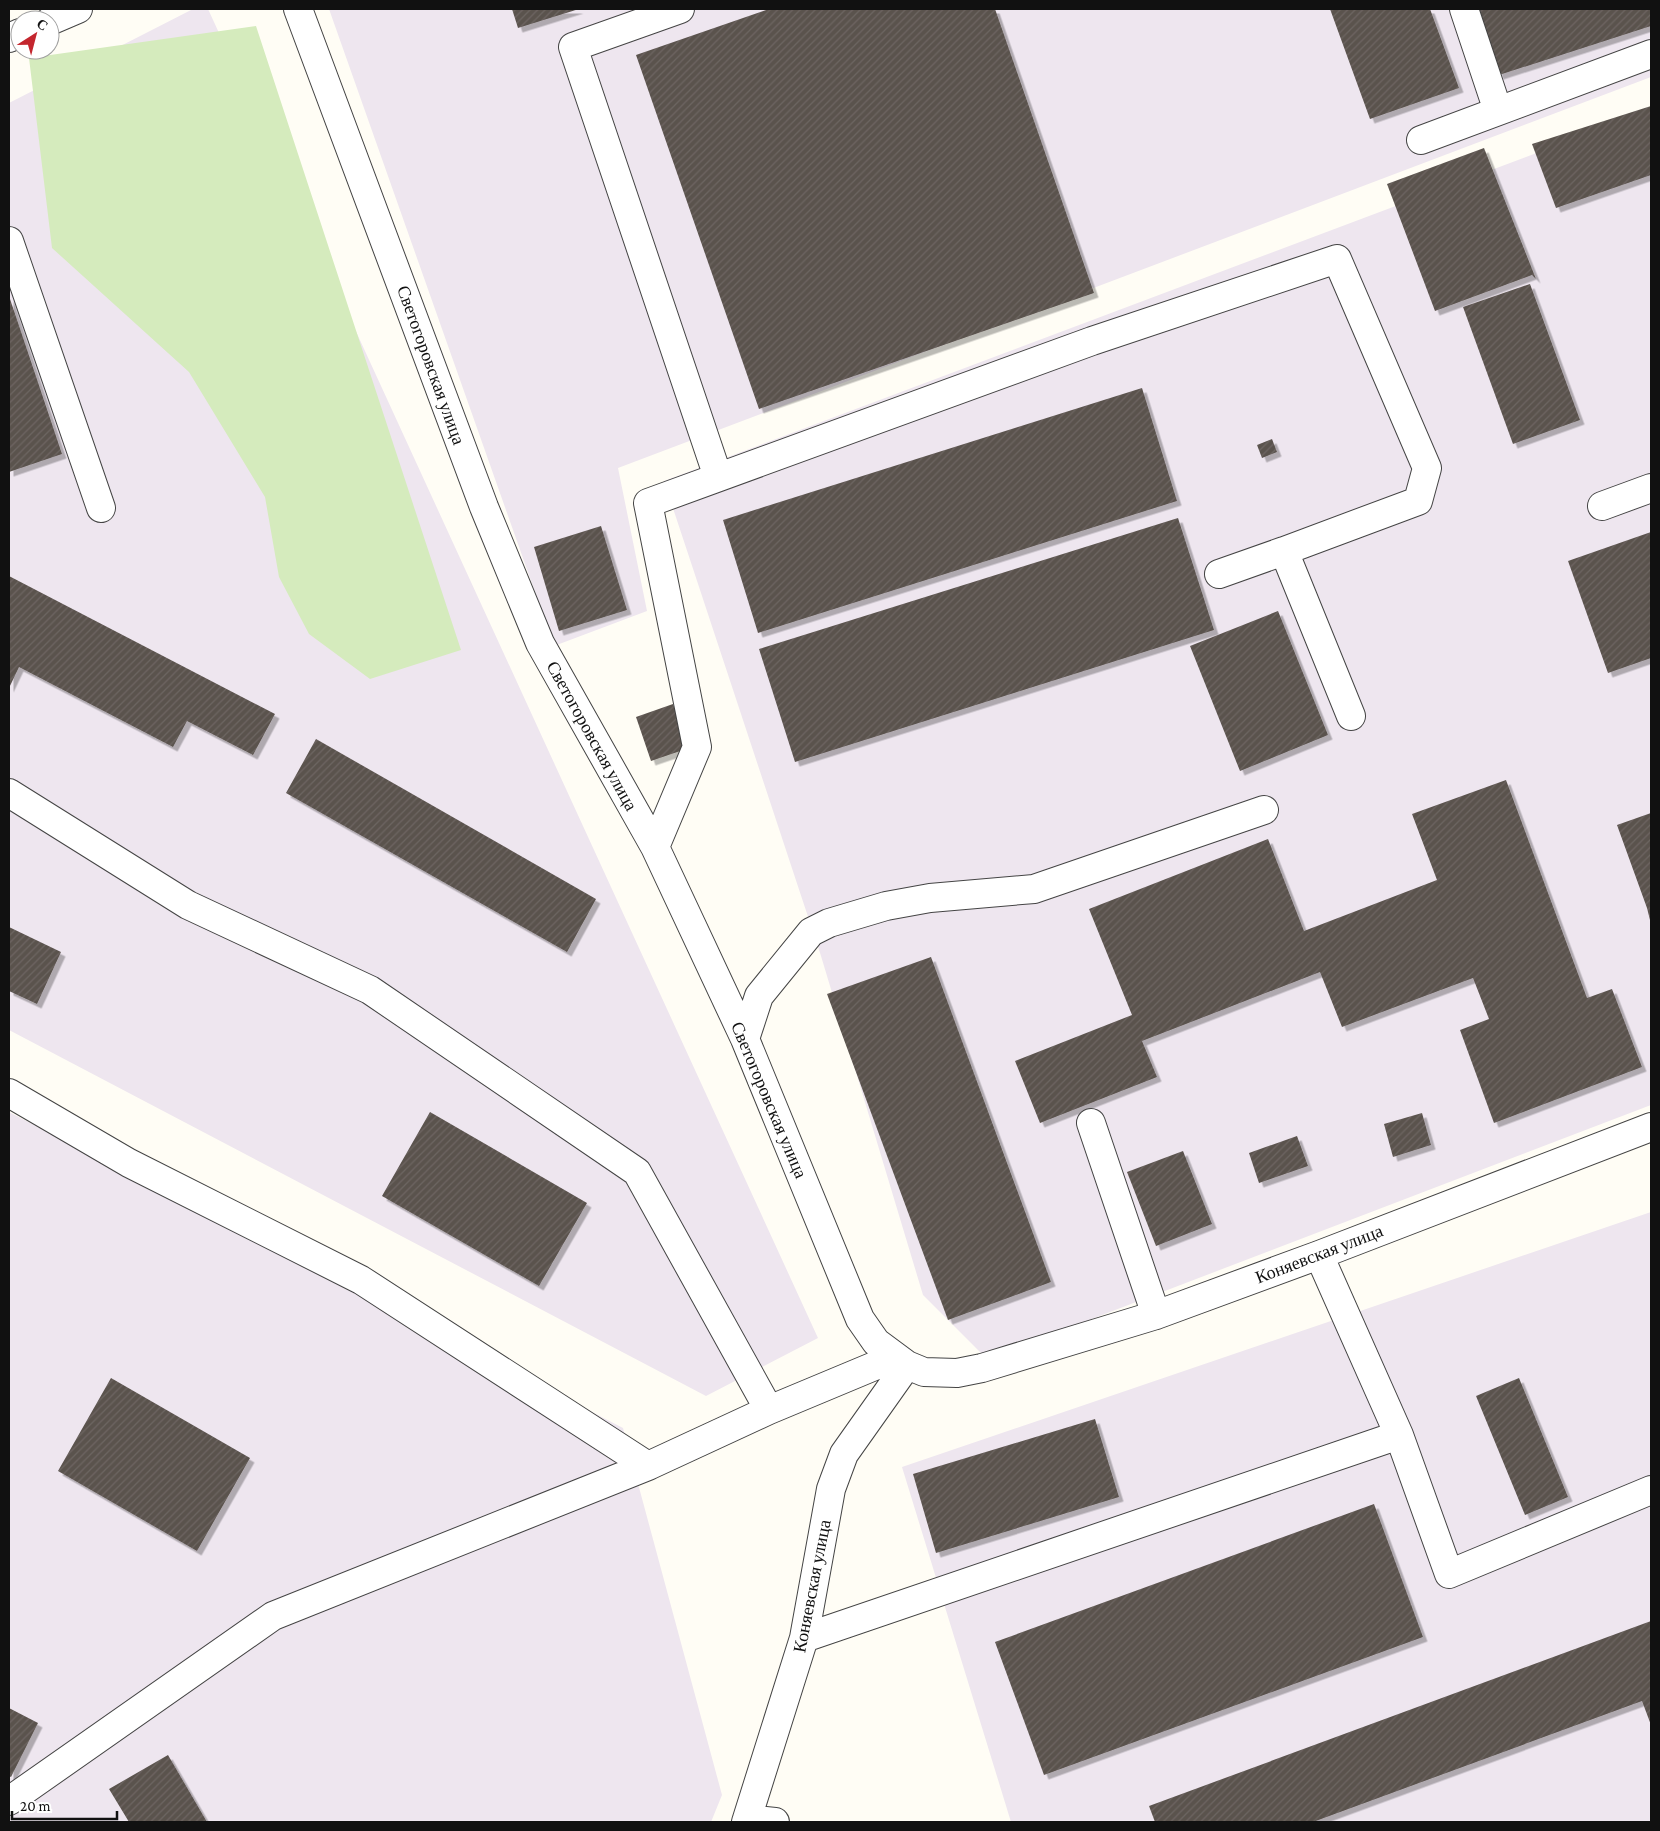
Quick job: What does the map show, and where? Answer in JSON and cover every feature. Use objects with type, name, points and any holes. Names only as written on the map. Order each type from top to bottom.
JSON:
[{"type":"street","points":[[60,17],[78,9]]},
{"type":"street","name":"Светогоровская улица","points":[[291,9],[303,21],[484,507],[540,643],[655,847],[745,1039],[860,1319],[876,1342],[901,1361],[924,1372],[957,1373],[982,1368]]},
{"type":"street","points":[[680,9],[573,47],[718,477]]},
{"type":"street","points":[[1464,9],[1498,111]]},
{"type":"street","points":[[1421,140],[1651,54]]},
{"type":"street","points":[[9,241],[101,508]]},
{"type":"street","points":[[655,847],[697,747],[648,503],[1092,341],[1337,259],[1427,468],[1418,501],[1219,574]]},
{"type":"street","points":[[1602,506],[1651,488]]},
{"type":"street","points":[[1284,551],[1351,716]]},
{"type":"street","points":[[9,793],[188,905],[370,990],[637,1172],[769,1410]]},
{"type":"street","points":[[745,1039],[759,996],[811,932],[829,923],[886,906],[930,898],[1034,889],[1264,810]]},
{"type":"street","points":[[9,1093],[129,1163],[361,1280],[648,1466]]},
{"type":"street","points":[[1091,1123],[1156,1315]]},
{"type":"street","name":"Коняевская улица","points":[[982,1368],[1156,1315],[1319,1255],[1651,1127]]},
{"type":"street","points":[[1319,1255],[1399,1435],[1449,1574],[1651,1490]]},
{"type":"street","points":[[9,1801],[273,1616],[648,1466],[769,1410],[901,1361]]},
{"type":"street","name":"Коняевская улица","points":[[746,1821],[804,1638],[831,1489],[844,1454],[901,1361]]},
{"type":"street","points":[[804,1638],[1399,1435]]},
{"type":"street","points":[[746,1821],[775,1822]]},
{"type":"shaded area","points":[[193,9],[208,9],[818,1338],[706,1396],[9,1030],[9,103]]},
{"type":"shaded area","points":[[329,9],[1651,9],[1651,77],[618,468],[647,611],[554,646]]},
{"type":"shaded area","points":[[1651,110],[1651,1105],[987,1359],[923,1295],[821,956],[664,481]]},
{"type":"shaded area","points":[[9,1112],[623,1428],[722,1795],[711,1822],[9,1822]]},
{"type":"shaded area","points":[[1651,1212],[1651,1822],[1011,1822],[902,1467]]},
{"type":"green space","points":[[256,26],[461,650],[370,679],[309,634],[279,577],[265,497],[189,372],[52,248],[29,60],[60,60],[60,54]]},
{"type":"building","points":[[512,9],[579,9],[518,28]]},
{"type":"building","points":[[769,9],[995,9],[1094,293],[759,409],[636,55]]},
{"type":"building","points":[[1330,9],[1430,9],[1459,88],[1370,119]]},
{"type":"building","points":[[1478,9],[1651,9],[1651,26],[1499,75]]},
{"type":"building","points":[[1651,106],[1651,175],[1556,208],[1532,144]]},
{"type":"building","points":[[1484,148],[1536,279],[1532,275],[1435,311],[1387,184]]},
{"type":"building","points":[[1530,284],[1580,420],[1513,444],[1463,307]]},
{"type":"building","points":[[9,296],[62,454],[9,472]]},
{"type":"building","points":[[1142,388],[1177,501],[758,633],[723,520]]},
{"type":"building","points":[[1272,439],[1277,452],[1262,458],[1257,445]]},
{"type":"building","points":[[1178,518],[1214,630],[795,762],[759,649]]},
{"type":"building","points":[[601,526],[627,610],[559,631],[534,547]]},
{"type":"building","points":[[1651,532],[1651,658],[1608,673],[1568,561]]},
{"type":"building","points":[[9,576],[275,714],[253,755],[187,721],[173,747],[19,667],[9,688]]},
{"type":"building","points":[[1278,611],[1328,735],[1240,771],[1190,646]]},
{"type":"building","points":[[673,704],[689,748],[651,761],[636,717]]},
{"type":"building","points":[[316,739],[596,899],[567,952],[286,793]]},
{"type":"building","points":[[1506,780],[1587,998],[1612,989],[1642,1067],[1494,1123],[1460,1030],[1489,1019],[1473,978],[1342,1027],[1320,972],[1142,1041],[1157,1077],[1040,1123],[1015,1061],[1132,1015],[1089,909],[1268,839],[1304,931],[1437,880],[1412,814]]},
{"type":"building","points":[[1651,813],[1651,924],[1617,825]]},
{"type":"building","points":[[9,927],[61,952],[37,1004],[9,991]]},
{"type":"building","points":[[931,957],[1051,1282],[948,1320],[827,994]]},
{"type":"building","points":[[430,1112],[587,1203],[539,1286],[382,1196]]},
{"type":"building","points":[[1422,1113],[1431,1145],[1393,1157],[1384,1124]]},
{"type":"building","points":[[1297,1136],[1308,1166],[1259,1183],[1249,1153]]},
{"type":"building","points":[[1183,1151],[1212,1224],[1156,1246],[1127,1172]]},
{"type":"building","points":[[111,1378],[250,1458],[197,1551],[58,1471]]},
{"type":"building","points":[[1519,1378],[1568,1497],[1525,1515],[1476,1396]]},
{"type":"building","points":[[1095,1419],[1119,1497],[936,1553],[913,1474]]},
{"type":"building","points":[[1374,1504],[1423,1637],[1044,1775],[995,1642]]},
{"type":"building","points":[[1651,1621],[1651,1725],[1642,1701],[1313,1822],[1155,1822],[1149,1806]]},
{"type":"building","points":[[9,1708],[38,1723],[11,1777],[9,1776]]},
{"type":"building","points":[[168,1755],[207,1822],[129,1822],[109,1789]]}]
